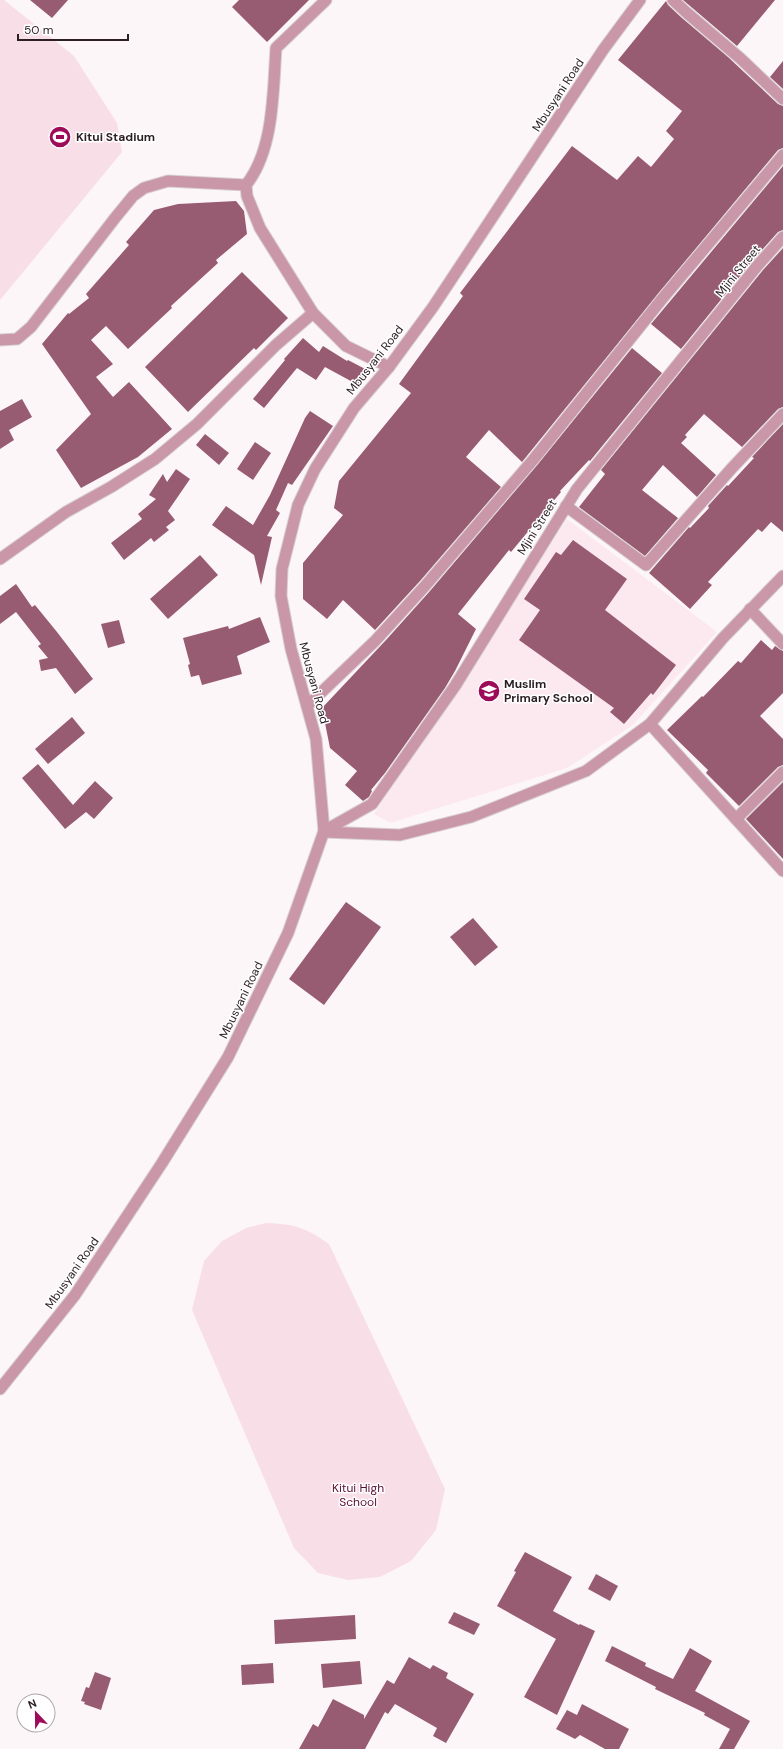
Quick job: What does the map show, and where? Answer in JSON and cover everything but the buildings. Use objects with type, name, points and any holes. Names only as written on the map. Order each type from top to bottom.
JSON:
[{"type":"street","points":[[326,0],[276,48],[268,137],[254,175],[246,185],[247,196],[260,228],[313,313],[346,346],[389,367]]},
{"type":"street","name":"Mbusyani Road","points":[[0,1389],[75,1295],[162,1163],[228,1057],[288,933],[324,832],[316,739],[291,649],[281,596],[282,569],[298,505],[315,469],[354,408],[389,367],[433,307],[603,50],[640,0]]},
{"type":"street","points":[[673,0],[686,13],[741,59],[783,99]]},
{"type":"street","points":[[307,706],[375,641],[425,586],[546,443],[662,299],[783,155]]},
{"type":"street","points":[[0,340],[17,339],[31,327],[115,218],[134,196],[144,188],[168,181],[246,185]]},
{"type":"street","name":"Mjini Street","points":[[324,832],[372,804],[455,686],[582,482],[783,237]]},
{"type":"street","points":[[0,559],[66,512],[111,487],[155,459],[197,424],[276,345],[313,313]]},
{"type":"street","points":[[566,506],[646,565],[732,468],[783,414]]},
{"type":"street","points":[[324,832],[400,835],[471,818],[586,771],[650,724],[750,609],[783,576]]},
{"type":"street","points":[[750,609],[783,644]]},
{"type":"street","points":[[650,724],[782,869]]},
{"type":"street","points":[[736,819],[783,772]]},
{"type":"shaded area","points":[[567,519],[717,632],[633,725],[567,768],[390,823],[374,814]]},
{"type":"green space","name":"Kitui Stadium","points":[[0,0],[4,0],[74,56],[117,123],[122,152],[0,300]]},
{"type":"green space","name":"Kitui High School","points":[[266,1223],[285,1224],[300,1228],[314,1234],[329,1244],[445,1489],[436,1530],[411,1561],[380,1577],[348,1580],[318,1573],[294,1548],[192,1310],[204,1261],[222,1241],[246,1228]]},
{"type":"place","name":"Kitui Stadium","points":[[60,137]]},
{"type":"place","name":"Muslim Primary School","points":[[489,691]]}]
